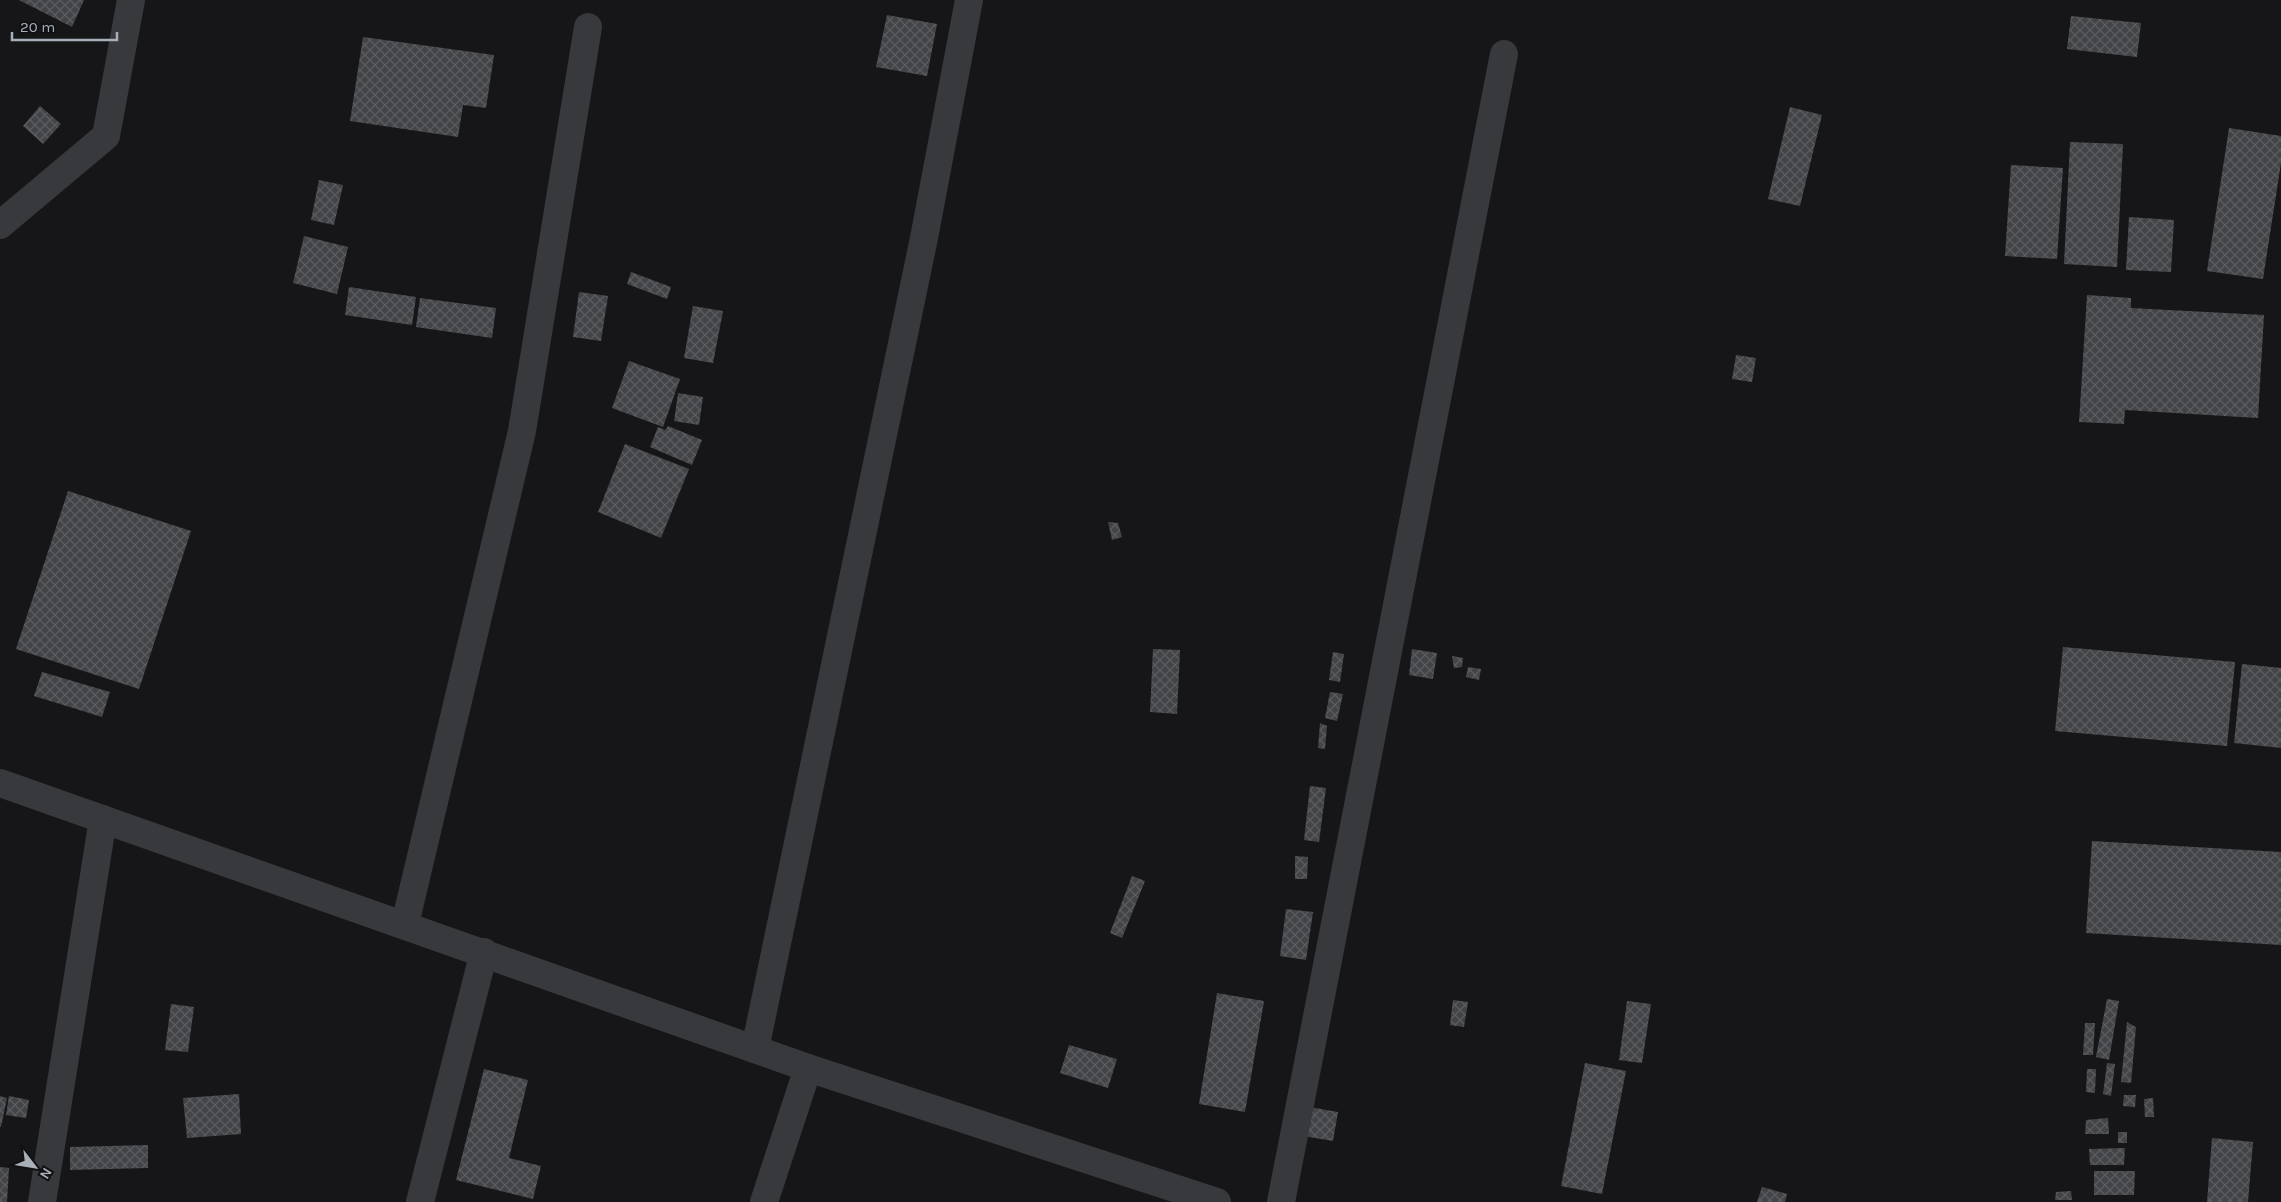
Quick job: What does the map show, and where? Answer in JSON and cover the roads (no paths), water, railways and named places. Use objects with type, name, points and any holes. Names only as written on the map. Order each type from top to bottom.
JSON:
[{"type":"street","points":[[0,225],[106,136],[131,0]]},
{"type":"street","points":[[755,1049],[924,238],[969,0]]},
{"type":"street","points":[[405,924],[522,431],[588,27]]},
{"type":"street","points":[[1281,1202],[1504,54]]},
{"type":"street","points":[[0,783],[405,924],[808,1068],[1218,1202]]},
{"type":"street","points":[[42,1202],[103,819]]},
{"type":"street","points":[[420,1202],[484,952]]},
{"type":"street","points":[[764,1202],[808,1068]]}]
